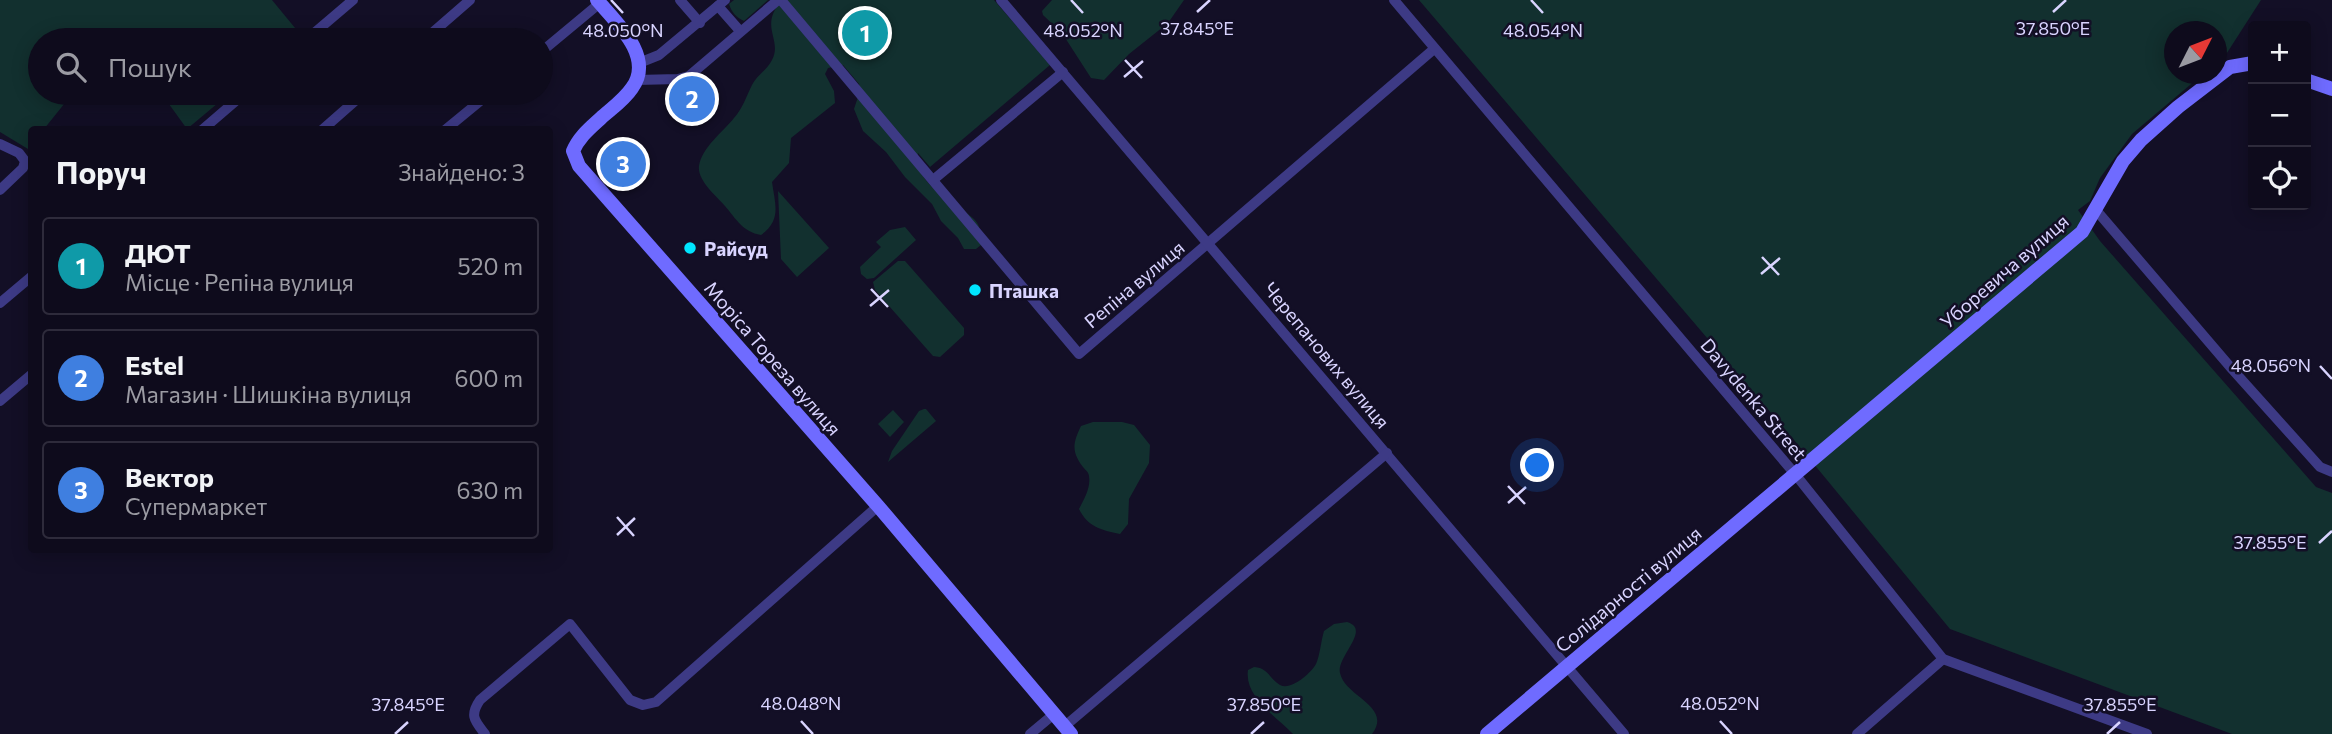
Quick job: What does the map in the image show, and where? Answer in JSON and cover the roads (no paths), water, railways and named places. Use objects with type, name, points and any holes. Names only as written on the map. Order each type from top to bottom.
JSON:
[{"type":"street","points":[[320,28],[353,0]]},
{"type":"street","points":[[438,28],[470,0]]},
{"type":"street","points":[[680,0],[700,23]]},
{"type":"street","points":[[553,42],[599,2],[632,41],[639,63],[637,80],[678,79],[689,76],[780,0]]},
{"type":"street","name":"Репiна вулиця","points":[[780,0],[1079,354],[1434,49]]},
{"type":"street","name":"Черепанових вулиця","points":[[1001,0],[1624,734]]},
{"type":"street","name":"Davydenka Street","points":[[1394,0],[1795,474],[1943,659]]},
{"type":"street","points":[[639,63],[659,55],[721,3],[740,32]]},
{"type":"street","name":"Уборевича вулиця","points":[[1795,474],[2082,232],[2123,161],[2141,139],[2230,67],[2248,65]]},
{"type":"street","points":[[933,180],[1063,72]]},
{"type":"street","name":"Моріса Тореза вулиця","points":[[637,80],[631,91],[579,139],[573,151],[579,166],[878,506],[1068,730]]},
{"type":"street","points":[[2311,82],[2332,89]]},
{"type":"street","points":[[207,126],[231,105]]},
{"type":"street","points":[[326,126],[350,105]]},
{"type":"street","points":[[450,126],[475,105]]},
{"type":"street","points":[[0,144],[19,153],[25,161],[23,169],[0,191]]},
{"type":"street","points":[[2096,210],[2320,467],[2332,472]]},
{"type":"street","points":[[0,303],[28,279]]},
{"type":"street","points":[[0,401],[28,377]]},
{"type":"street","points":[[1068,730],[1387,453]]},
{"type":"street","name":"Солідарності вулиця","points":[[1487,734],[1795,474]]},
{"type":"street","points":[[485,734],[474,719],[474,709],[480,700],[570,624],[630,700],[643,705],[656,702],[878,506]]},
{"type":"street","points":[[1857,734],[1943,659],[2147,734]]},
{"type":"street","points":[[1030,734],[1054,714]]},
{"type":"place","name":"ДЮТ","points":[[865,33]]},
{"type":"place","name":"Estel","points":[[692,99]]},
{"type":"place","name":"Вектор","points":[[623,164]]},
{"type":"place","name":"Райсуд","points":[[690,248]]},
{"type":"place","name":"Пташка","points":[[975,290]]}]
